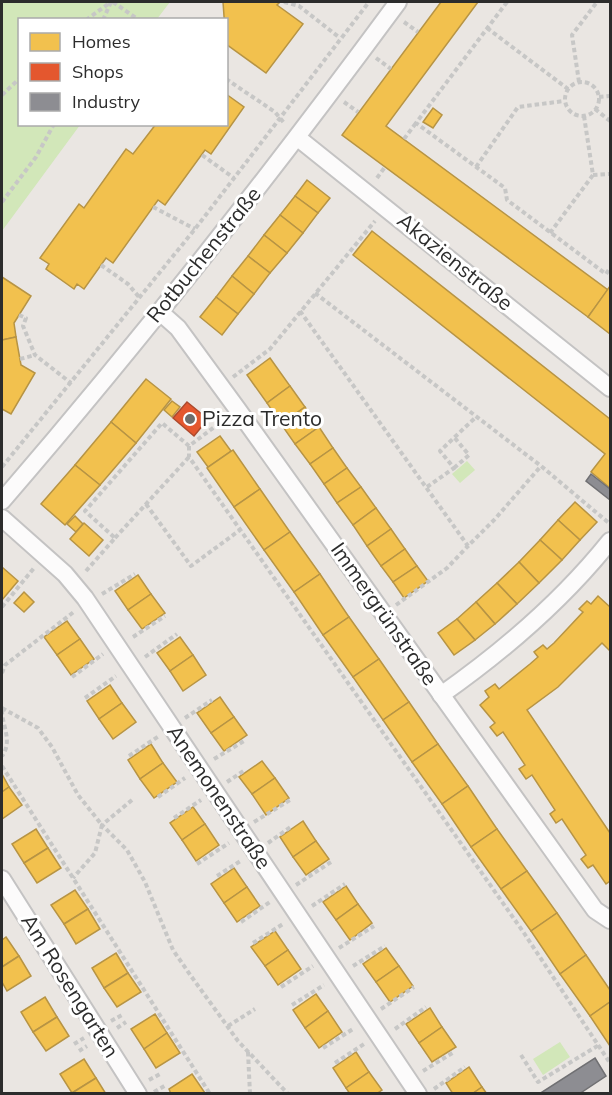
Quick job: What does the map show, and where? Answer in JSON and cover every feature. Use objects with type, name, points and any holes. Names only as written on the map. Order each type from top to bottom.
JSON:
[{"type":"street","name":"Rotbuchenstraße","points":[[2,501],[160,312],[298,138],[398,2]]},
{"type":"street","name":"Akazienstraße","points":[[298,138],[610,388]]},
{"type":"street","name":"Immergrünstraße","points":[[160,312],[178,328],[221,386],[595,910],[609,917]]},
{"type":"street","name":"Anemonenstraße","points":[[2,518],[75,584],[418,1094]]},
{"type":"street","points":[[441,695],[489,661],[531,626],[608,550]]},
{"type":"street","name":"Am Rosengarten","points":[[2,879],[138,1094]]},
{"type":"path","points":[[89,18],[112,2]]},
{"type":"path","points":[[104,18],[112,2]]},
{"type":"path","points":[[112,2],[136,18]]},
{"type":"path","points":[[284,2],[299,6],[341,38]]},
{"type":"path","points":[[2,467],[195,229],[369,2]]},
{"type":"path","points":[[404,139],[507,2]]},
{"type":"path","points":[[579,82],[572,35],[597,2]]},
{"type":"path","points":[[486,28],[568,88]]},
{"type":"path","points":[[2,95],[18,80]]},
{"type":"path","points":[[228,80],[280,118],[298,138]]},
{"type":"path","points":[[579,82],[592,86],[598,97],[595,109],[584,116],[571,112],[564,101],[568,88],[579,82]]},
{"type":"path","points":[[598,97],[610,96]]},
{"type":"path","points":[[476,167],[518,107],[564,101]]},
{"type":"path","points":[[595,109],[610,120]]},
{"type":"path","points":[[550,233],[593,175],[584,116]]},
{"type":"path","points":[[416,123],[505,188],[507,201],[606,274],[610,268]]},
{"type":"path","points":[[2,202],[36,157],[53,126]]},
{"type":"path","points":[[202,155],[234,178]]},
{"type":"path","points":[[593,175],[610,174]]},
{"type":"path","points":[[153,207],[195,229]]},
{"type":"path","points":[[221,386],[270,349],[386,207]]},
{"type":"path","points":[[101,265],[128,284],[139,297]]},
{"type":"path","points":[[315,293],[541,466],[610,525]]},
{"type":"path","points":[[300,311],[468,546]]},
{"type":"path","points":[[18,315],[26,318],[23,326],[35,355],[71,383]]},
{"type":"path","points":[[20,358],[35,355]]},
{"type":"path","points":[[189,446],[238,410]]},
{"type":"path","points":[[454,468],[440,451],[476,417]]},
{"type":"path","points":[[116,538],[85,511],[162,423],[189,446],[189,457],[524,933],[610,1063]]},
{"type":"path","points":[[427,487],[469,455],[454,437]]},
{"type":"path","points":[[75,584],[189,457]]},
{"type":"path","points":[[383,613],[447,568],[495,519],[541,466]]},
{"type":"path","points":[[146,504],[191,566],[240,530]]},
{"type":"path","points":[[2,607],[45,555]]},
{"type":"path","points":[[2,673],[4,665],[88,602],[135,574]]},
{"type":"path","points":[[72,677],[117,645],[165,616]]},
{"type":"path","points":[[129,756],[212,700]]},
{"type":"path","points":[[2,709],[7,743],[2,756]]},
{"type":"path","points":[[2,709],[38,728],[52,747],[78,795],[102,825],[127,850],[145,882],[173,950],[248,1052],[288,1094]]},
{"type":"path","points":[[158,797],[244,741]]},
{"type":"path","points":[[2,766],[210,1094]]},
{"type":"path","points":[[174,818],[215,791]]},
{"type":"path","points":[[73,878],[95,854],[102,825],[132,800]]},
{"type":"path","points":[[197,864],[290,800]]},
{"type":"path","points":[[217,876],[292,826]]},
{"type":"path","points":[[241,922],[331,862]]},
{"type":"path","points":[[335,1063],[426,1007]]},
{"type":"path","points":[[228,1026],[255,1009]]},
{"type":"path","points":[[521,1055],[538,1082],[598,1045]]},
{"type":"path","points":[[248,1052],[250,1094]]},
{"type":"path","points":[[428,1094],[465,1067]]},
{"type":"path","points":[[151,1094],[166,1084]]},
{"type":"green space","points":[[2,2],[170,2],[158,18],[18,18],[18,126],[79,126],[2,231]]},
{"type":"green space","points":[[467,461],[475,470],[460,483],[452,474]]},
{"type":"green space","points":[[560,1042],[570,1057],[543,1075],[533,1059]]},
{"type":"building: Homes","points":[[223,2],[280,2],[277,5],[303,24],[266,73],[228,45],[228,18],[224,18]]},
{"type":"building: Homes","points":[[441,2],[478,2],[386,126],[608,290],[588,317],[342,135]]},
{"type":"building: Homes","points":[[228,95],[244,107],[211,154],[205,150],[165,205],[158,200],[113,263],[106,258],[84,289],[77,284],[74,289],[46,269],[49,264],[40,258],[79,204],[84,208],[126,149],[133,154],[154,126],[228,126]]},
{"type":"building: Homes","points":[[433,108],[442,115],[433,128],[423,122]]},
{"type":"building: Homes","points":[[307,180],[330,198],[318,213],[295,196]]},
{"type":"building: Homes","points":[[295,196],[318,213],[303,233],[280,215]]},
{"type":"building: Homes","points":[[280,215],[303,233],[287,253],[264,235]]},
{"type":"building: Homes","points":[[372,231],[610,419],[610,488],[591,472],[605,454],[353,255]]},
{"type":"building: Homes","points":[[264,235],[287,253],[270,273],[248,256]]},
{"type":"building: Homes","points":[[248,256],[270,273],[254,294],[232,276]]},
{"type":"building: Homes","points":[[232,276],[254,294],[238,314],[216,297]]},
{"type":"building: Homes","points":[[2,277],[31,296],[14,323],[16,337],[2,340]]},
{"type":"building: Homes","points":[[610,286],[610,334],[588,317]]},
{"type":"building: Homes","points":[[216,297],[238,314],[222,335],[200,317]]},
{"type":"building: Homes","points":[[16,337],[21,365],[35,373],[11,414],[2,409],[2,340]]},
{"type":"building: Homes","points":[[270,358],[290,386],[267,403],[247,375]]},
{"type":"building: Homes","points":[[146,379],[171,399],[136,443],[111,422]]},
{"type":"building: Homes","points":[[290,386],[305,407],[281,424],[267,403]]},
{"type":"building: Homes","points":[[172,401],[180,407],[172,417],[164,410]]},
{"type":"building: Homes","points":[[305,407],[319,427],[295,444],[281,424]]},
{"type":"building: Homes","points":[[111,422],[136,443],[100,485],[75,465]]},
{"type":"building: Homes","points":[[319,427],[333,448],[310,464],[295,444]]},
{"type":"building: Homes","points":[[220,436],[231,451],[208,467],[197,452]]},
{"type":"building: Homes","points":[[333,448],[347,468],[324,484],[310,464]]},
{"type":"building: Homes","points":[[233,450],[260,489],[234,507],[207,468]]},
{"type":"building: Homes","points":[[75,465],[100,485],[65,525],[41,504]]},
{"type":"building: Homes","points":[[347,468],[361,487],[337,503],[324,484]]},
{"type":"building: Homes","points":[[361,487],[376,508],[353,525],[337,503]]},
{"type":"building: Homes","points":[[260,489],[290,532],[264,550],[234,507]]},
{"type":"building: Homes","points":[[575,502],[597,522],[580,540],[558,520]]},
{"type":"building: Homes","points":[[376,508],[391,529],[367,546],[353,525]]},
{"type":"building: Homes","points":[[75,516],[83,524],[76,532],[67,524]]},
{"type":"building: Homes","points":[[558,520],[580,540],[562,560],[540,540]]},
{"type":"building: Homes","points":[[84,523],[103,540],[89,556],[70,539]]},
{"type":"building: Homes","points":[[391,529],[405,549],[381,566],[367,546]]},
{"type":"building: Homes","points":[[290,532],[320,574],[294,592],[264,550]]},
{"type":"building: Homes","points":[[540,540],[562,560],[539,583],[519,562]]},
{"type":"building: Homes","points":[[405,549],[417,566],[393,582],[381,566]]},
{"type":"building: Homes","points":[[519,562],[539,583],[517,604],[497,583]]},
{"type":"building: Homes","points":[[417,566],[428,581],[404,598],[393,582]]},
{"type":"building: Homes","points":[[2,567],[18,581],[2,600]]},
{"type":"building: Homes","points":[[320,574],[349,617],[323,635],[294,592]]},
{"type":"building: Homes","points":[[138,575],[151,594],[128,610],[115,591]]},
{"type":"building: Homes","points":[[497,583],[517,604],[495,624],[476,602]]},
{"type":"building: Homes","points":[[24,592],[34,602],[24,612],[14,603]]},
{"type":"building: Homes","points":[[151,594],[165,613],[142,629],[128,610]]},
{"type":"building: Homes","points":[[598,596],[610,607],[610,651],[602,643],[558,687],[527,710],[610,833],[610,881],[606,884],[593,865],[588,868],[581,859],[586,855],[562,819],[556,823],[550,814],[555,810],[532,775],[526,779],[519,769],[525,765],[503,732],[497,736],[490,727],[495,723],[480,705],[489,697],[485,691],[495,684],[499,689],[530,664],[538,657],[534,652],[543,645],[547,649],[554,643],[583,612],[579,609],[587,601],[591,604]]},
{"type":"building: Homes","points":[[476,602],[495,624],[475,640],[457,619]]},
{"type":"building: Homes","points":[[349,617],[379,659],[353,677],[323,635]]},
{"type":"building: Homes","points":[[457,619],[475,640],[454,655],[438,633]]},
{"type":"building: Homes","points":[[67,621],[80,639],[57,655],[44,637]]},
{"type":"building: Homes","points":[[180,637],[193,655],[170,671],[157,653]]},
{"type":"building: Homes","points":[[80,639],[94,659],[71,675],[57,655]]},
{"type":"building: Homes","points":[[193,655],[206,675],[183,691],[170,671]]},
{"type":"building: Homes","points":[[379,659],[409,702],[383,720],[353,677]]},
{"type":"building: Homes","points":[[110,685],[122,703],[99,719],[87,701]]},
{"type":"building: Homes","points":[[220,697],[234,717],[211,733],[197,713]]},
{"type":"building: Homes","points":[[409,702],[438,744],[412,762],[383,720]]},
{"type":"building: Homes","points":[[122,703],[136,722],[113,739],[99,719]]},
{"type":"building: Homes","points":[[234,717],[247,735],[224,751],[211,733]]},
{"type":"building: Homes","points":[[151,744],[163,763],[140,779],[128,760]]},
{"type":"building: Homes","points":[[438,744],[468,786],[442,804],[412,762]]},
{"type":"building: Homes","points":[[262,761],[275,778],[252,794],[239,777]]},
{"type":"building: Homes","points":[[163,763],[177,782],[154,798],[140,779]]},
{"type":"building: Homes","points":[[2,774],[9,787],[2,792]]},
{"type":"building: Homes","points":[[275,778],[289,798],[266,815],[252,794]]},
{"type":"building: Homes","points":[[468,786],[497,829],[471,847],[442,804]]},
{"type":"building: Homes","points":[[9,787],[22,805],[2,819],[2,792]]},
{"type":"building: Homes","points":[[193,807],[205,824],[182,840],[170,823]]},
{"type":"building: Homes","points":[[303,821],[316,841],[293,857],[280,837]]},
{"type":"building: Homes","points":[[205,824],[219,845],[196,861],[182,840]]},
{"type":"building: Homes","points":[[36,829],[48,848],[24,863],[12,844]]},
{"type":"building: Homes","points":[[497,829],[527,871],[501,889],[471,847]]},
{"type":"building: Homes","points":[[316,841],[329,859],[306,875],[293,857]]},
{"type":"building: Homes","points":[[48,848],[61,868],[37,883],[24,863]]},
{"type":"building: Homes","points":[[234,868],[247,887],[224,903],[211,884]]},
{"type":"building: Homes","points":[[527,871],[557,913],[531,931],[501,889]]},
{"type":"building: Homes","points":[[346,886],[358,904],[336,920],[323,902]]},
{"type":"building: Homes","points":[[247,887],[260,906],[237,922],[224,903]]},
{"type":"building: Homes","points":[[75,890],[88,909],[64,924],[51,905]]},
{"type":"building: Homes","points":[[358,904],[372,923],[350,940],[336,920]]},
{"type":"building: Homes","points":[[88,909],[100,929],[76,944],[64,924]]},
{"type":"building: Homes","points":[[557,913],[586,955],[560,974],[531,931]]},
{"type":"building: Homes","points":[[275,931],[288,950],[265,966],[251,947]]},
{"type":"building: Homes","points":[[6,937],[19,956],[2,967],[2,940]]},
{"type":"building: Homes","points":[[386,948],[399,966],[376,982],[363,964]]},
{"type":"building: Homes","points":[[288,950],[301,969],[278,985],[265,966]]},
{"type":"building: Homes","points":[[116,953],[128,973],[104,988],[92,968]]},
{"type":"building: Homes","points":[[586,955],[610,990],[610,1002],[590,1016],[560,974]]},
{"type":"building: Homes","points":[[19,956],[31,976],[7,991],[2,982],[2,967]]},
{"type":"building: Homes","points":[[399,966],[413,986],[390,1002],[376,982]]},
{"type":"building: Homes","points":[[128,973],[141,992],[117,1007],[104,988]]},
{"type":"building: Homes","points":[[316,994],[328,1011],[305,1028],[293,1010]]},
{"type":"building: Homes","points":[[45,997],[57,1017],[33,1032],[21,1012]]},
{"type":"building: Homes","points":[[610,1002],[610,1046],[590,1016]]},
{"type":"building: Homes","points":[[430,1008],[442,1027],[419,1043],[406,1024]]},
{"type":"building: Homes","points":[[328,1011],[342,1032],[319,1048],[305,1028]]},
{"type":"building: Homes","points":[[155,1014],[167,1033],[144,1049],[131,1029]]},
{"type":"building: Homes","points":[[57,1017],[69,1036],[46,1051],[33,1032]]},
{"type":"building: Homes","points":[[442,1027],[456,1047],[432,1062],[419,1043]]},
{"type":"building: Homes","points":[[167,1033],[180,1053],[156,1068],[144,1049]]},
{"type":"building: Homes","points":[[356,1052],[369,1072],[346,1088],[333,1068]]},
{"type":"building: Homes","points":[[84,1059],[96,1078],[72,1093],[60,1074]]},
{"type":"building: Homes","points":[[469,1067],[482,1087],[472,1094],[453,1094],[446,1083]]},
{"type":"building: Homes","points":[[369,1072],[382,1090],[376,1094],[350,1094],[346,1088]]},
{"type":"building: Homes","points":[[192,1074],[205,1093],[171,1094],[169,1089]]},
{"type":"building: Homes","points":[[96,1078],[106,1094],[72,1093]]},
{"type":"building: Homes","points":[[482,1087],[487,1094],[472,1094]]},
{"type":"building: Shops","name":"Pizza Trento","points":[[187,402],[208,419],[194,436],[173,418]]},
{"type":"building: Industry","points":[[591,474],[610,489],[610,500],[586,481]]},
{"type":"building: Industry","points":[[595,1058],[606,1076],[579,1094],[539,1094]]},
{"type":"place","name":"Pizza Trento","points":[[190,419]]}]
